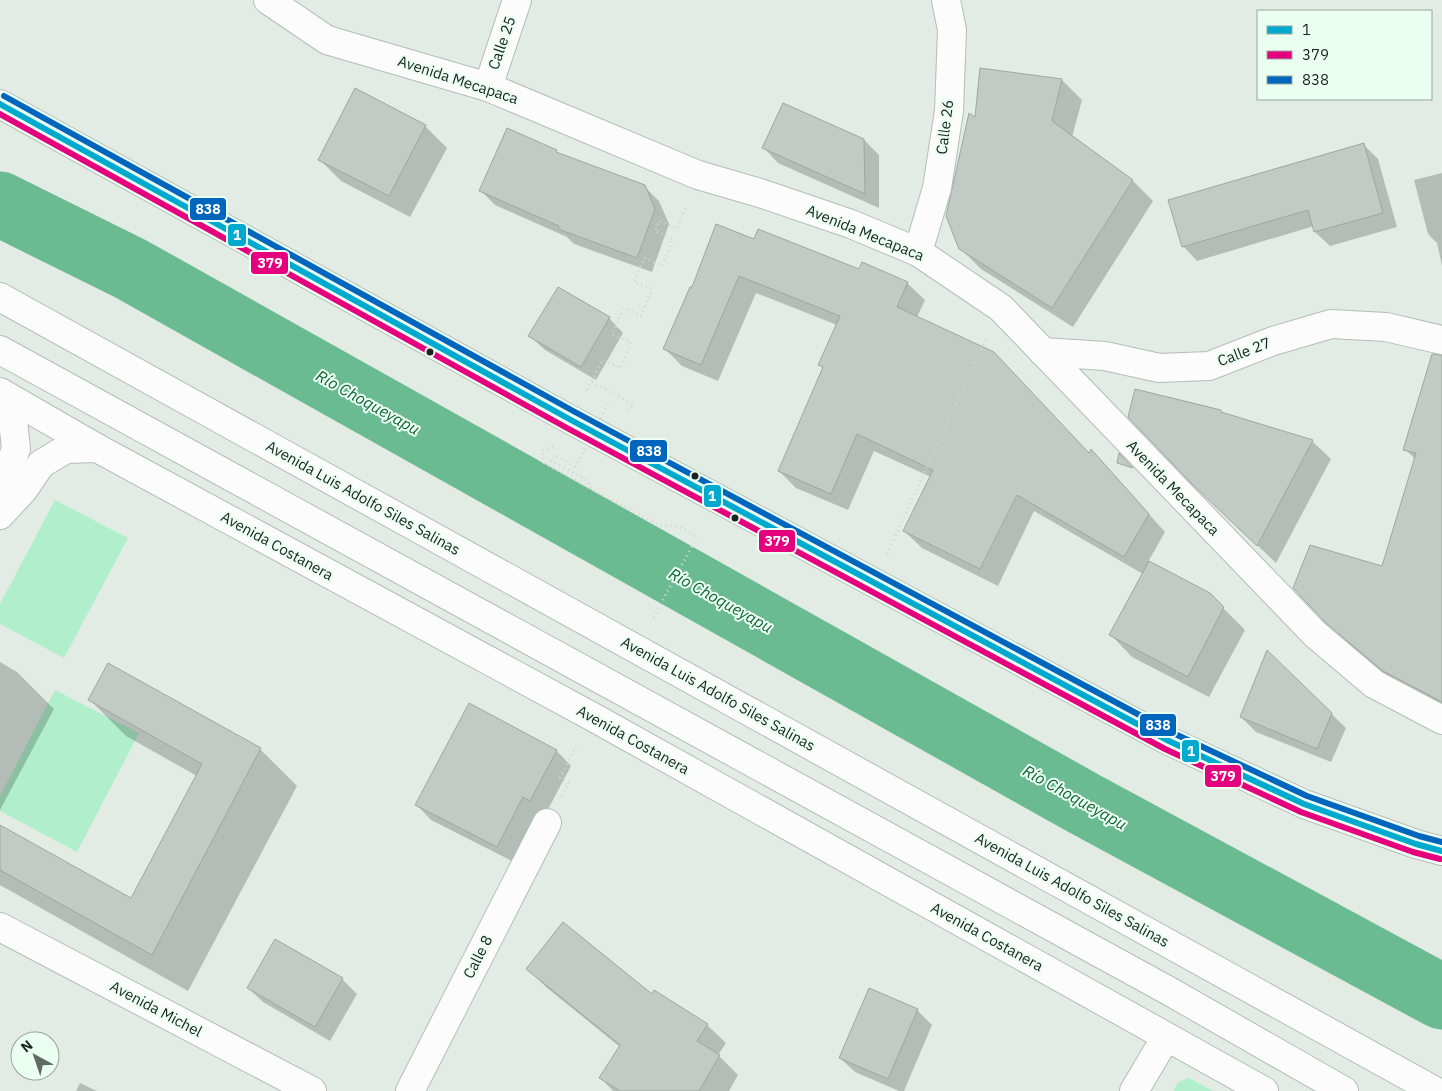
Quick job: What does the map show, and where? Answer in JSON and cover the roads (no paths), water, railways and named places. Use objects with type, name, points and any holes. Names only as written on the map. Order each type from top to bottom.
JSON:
[{"type":"main road","name":"Avenida Mecapaca","points":[[268,0],[327,40],[488,87],[698,175],[760,193],[851,224],[918,252],[1000,308],[1315,634],[1374,684],[1442,720]]},
{"type":"main road","name":"Calle 25","points":[[488,87],[517,0]]},
{"type":"main road","name":"Calle 26","points":[[918,252],[937,188],[949,111],[952,30],[946,0]]},
{"type":"main road","points":[[0,104],[571,420],[1169,741],[1304,804],[1416,844],[1442,851]]},
{"type":"main road","name":"Avenida Luis Adolfo Siles Salinas","points":[[0,297],[1436,1091]]},
{"type":"main road","name":"Calle 27","points":[[1044,352],[1105,356],[1159,368],[1209,366],[1274,341],[1330,324],[1386,327],[1442,340]]},
{"type":"main road","points":[[0,350],[1169,991],[1344,1091]]},
{"type":"main road","points":[[0,392],[13,420],[16,449],[4,480],[0,499]]},
{"type":"main road","name":"Avenida Costanera","points":[[0,392],[97,448],[591,716],[1264,1091]]},
{"type":"main road","points":[[0,515],[24,489],[41,464],[66,449],[97,448]]},
{"type":"main road","name":"Calle 8","points":[[410,1091],[547,823]]},
{"type":"main road","name":"Avenida Michel","points":[[0,927],[312,1091]]},
{"type":"main road","points":[[1134,1091],[1166,1037]]},
{"type":"waterway","name":"Río Choqueyapu","points":[[0,204],[131,269],[1083,803],[1442,997]]}]
